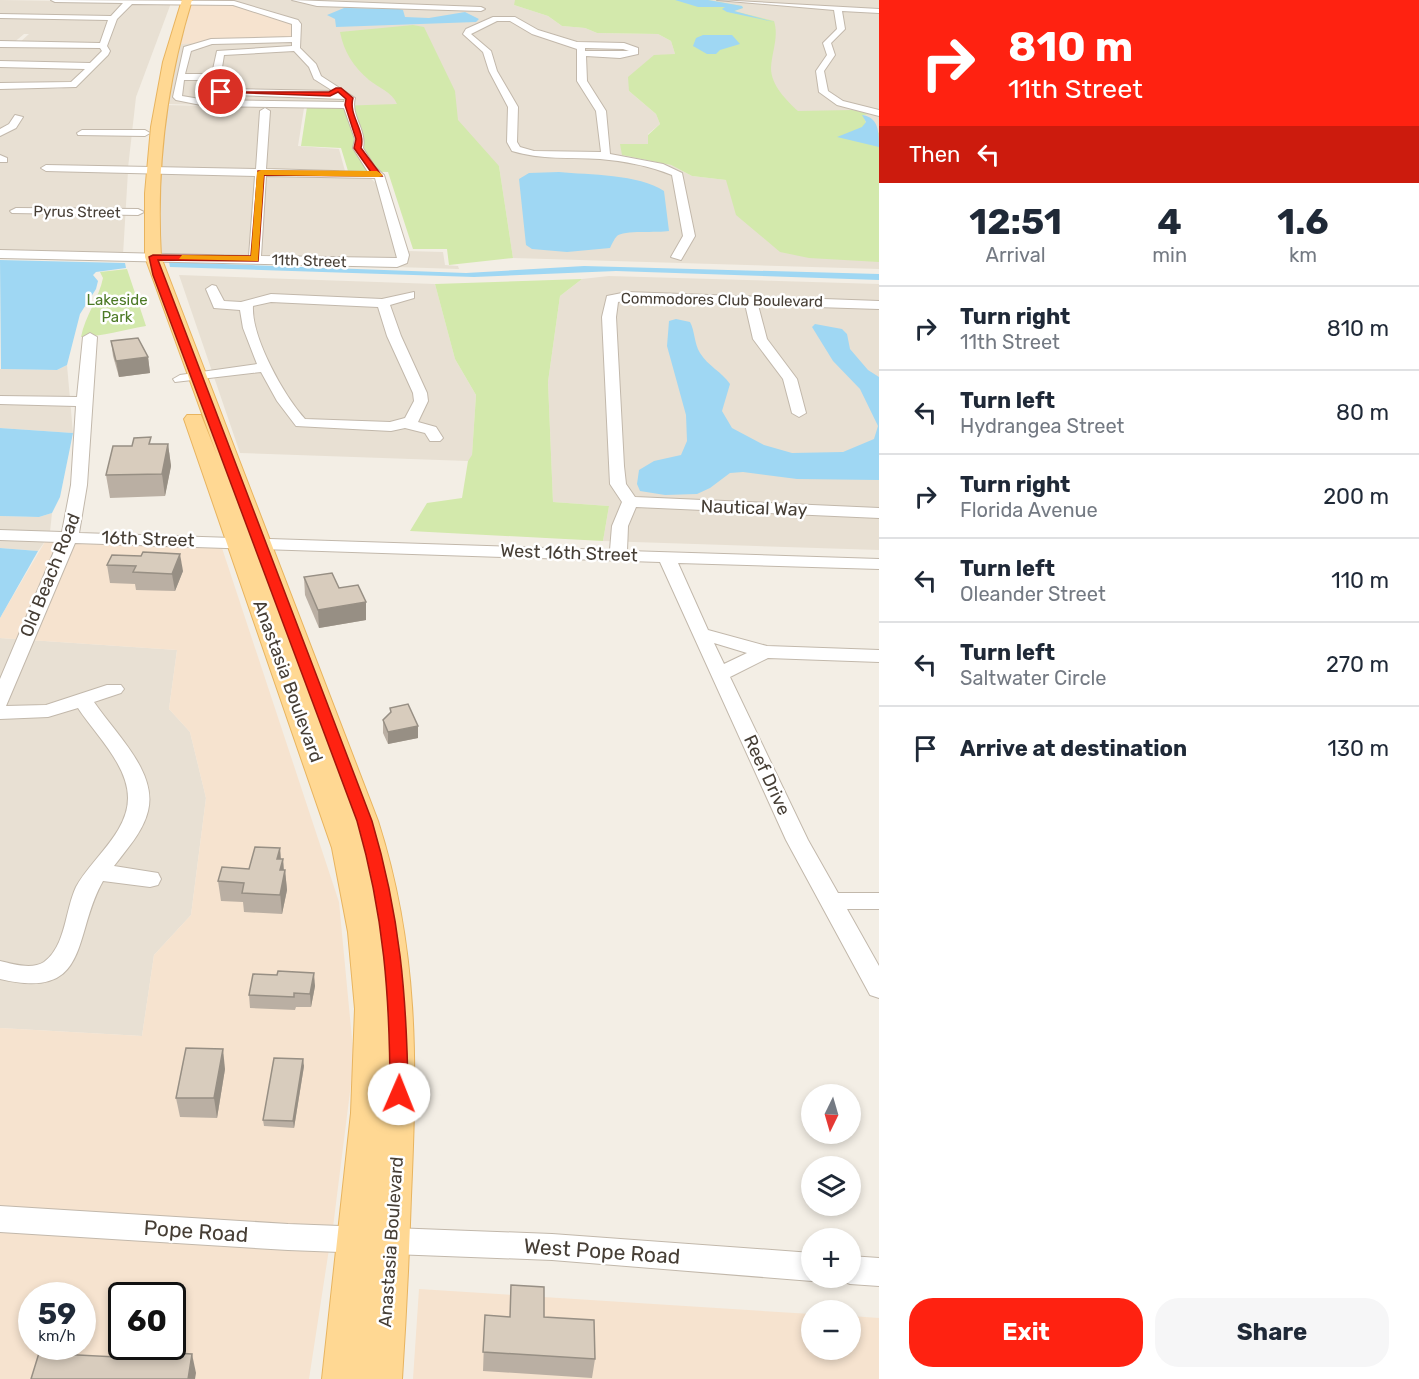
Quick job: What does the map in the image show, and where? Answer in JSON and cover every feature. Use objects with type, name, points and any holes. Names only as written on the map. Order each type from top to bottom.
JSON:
[{"type":"main road","name":"Anastasia Boulevard","points":[[183,1],[150,88],[145,133],[148,170],[146,285],[188,378],[248,542],[347,848],[363,932],[371,1010],[369,1113],[382,1379]]},
{"type":"main road","name":"Anastasia Boulevard","points":[[146,257],[138,212],[183,1]]},
{"type":"main road","name":"Anastasia Boulevard","points":[[342,1379],[375,1239]]},
{"type":"street","points":[[55,0],[183,1],[244,5],[267,1]]},
{"type":"street","points":[[297,0],[317,4],[482,4],[483,13],[496,19],[517,20],[535,32],[576,45],[624,46],[635,50],[635,52],[620,55],[583,54]]},
{"type":"street","points":[[721,0],[838,10],[879,11]]},
{"type":"street","points":[[0,86],[68,87],[104,55],[106,51],[103,46],[113,18],[130,1]]},
{"type":"street","points":[[244,5],[297,24],[297,44],[314,66],[317,76],[340,96],[360,139],[357,148],[371,169],[379,175]]},
{"type":"street","points":[[838,10],[841,29],[826,46],[831,55],[820,72],[822,84],[828,97],[879,113]]},
{"type":"street","points":[[0,16],[113,18]]},
{"type":"street","points":[[496,19],[468,33],[487,51],[493,71],[513,107],[513,146],[533,154],[602,156],[659,166],[676,173],[689,236],[677,257]]},
{"type":"street","points":[[15,45],[26,35]]},
{"type":"street","points":[[297,44],[211,42],[187,49],[176,95],[189,100],[340,96]]},
{"type":"street","points":[[0,44],[103,46]]},
{"type":"street","points":[[297,44],[220,53],[214,88],[221,92],[340,96]]},
{"type":"street","points":[[576,45],[583,54],[582,81],[597,105],[604,129],[606,153],[602,156]]},
{"type":"street","points":[[0,64],[91,66]]},
{"type":"street","points":[[181,77],[216,77]]},
{"type":"street","points":[[597,105],[614,117],[604,129]]},
{"type":"street","points":[[255,259],[265,111]]},
{"type":"street","points":[[0,133],[13,126],[18,117]]},
{"type":"street","points":[[82,133],[145,133]]},
{"type":"street","points":[[46,168],[379,175]]},
{"type":"street","name":"11th Street","points":[[0,254],[401,261],[402,248],[379,175]]},
{"type":"street","name":"Pyrus Street","points":[[16,211],[138,212]]},
{"type":"street","points":[[212,289],[219,305],[245,306],[258,299],[272,298],[383,303],[409,295]]},
{"type":"street","name":"Commodores Club Boulevard","points":[[630,502],[618,484],[616,466],[609,317],[612,298],[627,296],[879,305]]},
{"type":"street","points":[[751,300],[760,339],[790,378],[799,413]]},
{"type":"street","points":[[383,303],[394,336],[420,393],[421,401],[408,423]]},
{"type":"street","points":[[245,306],[246,316],[282,401],[301,423]]},
{"type":"street","name":"Old Beach Road","points":[[1,694],[69,537],[80,491],[90,337]]},
{"type":"street","points":[[188,378],[266,367]]},
{"type":"street","points":[[0,400],[84,402]]},
{"type":"street","points":[[284,434],[301,423],[391,427],[408,423],[431,430],[435,438]]},
{"type":"street","points":[[618,555],[620,526],[630,502]]},
{"type":"street","name":"Nautical Way","points":[[630,502],[879,513]]},
{"type":"street","name":"16th Street","points":[[0,535],[248,542]]},
{"type":"street","name":"West 16th Street","points":[[248,542],[879,564]]},
{"type":"street","name":"Reef Drive","points":[[667,556],[672,573],[797,840],[879,988]]},
{"type":"street","points":[[701,634],[766,652],[879,656]]},
{"type":"street","points":[[720,675],[745,660],[766,652]]},
{"type":"street","points":[[0,713],[48,711],[114,689]]},
{"type":"street","points":[[0,970],[33,976],[43,974],[60,962],[96,872],[130,826],[139,799],[133,775],[83,700]]},
{"type":"street","points":[[96,872],[150,879]]},
{"type":"street","points":[[831,901],[879,901]]},
{"type":"street","name":"Pope Road","points":[[0,1219],[288,1237],[375,1239]]},
{"type":"street","name":"West Pope Road","points":[[375,1239],[552,1247],[801,1266]]},
{"type":"street","points":[[861,1271],[879,1272]]},
{"type":"shaded area","points":[[0,0],[126,2],[111,17],[0,15]]},
{"type":"shaded area","points":[[193,0],[517,0],[514,5],[548,16],[562,26],[585,28],[597,33],[658,34],[671,41],[675,54],[629,91],[656,114],[660,124],[648,134],[648,144],[622,155],[671,165],[692,176],[726,180],[658,0],[879,0],[879,269],[513,258],[499,166],[397,105],[307,107],[166,104],[170,79]]},
{"type":"shaded area","points":[[131,2],[171,3],[136,97],[128,168],[44,166],[42,169],[128,171],[123,255],[0,252],[0,87],[58,89],[75,86],[106,46],[116,18]]},
{"type":"shaded area","points":[[192,2],[237,4],[295,22],[297,39],[181,44]]},
{"type":"shaded area","points":[[0,17],[110,19],[100,45],[18,44],[29,34],[24,34],[12,44],[0,43]]},
{"type":"shaded area","points":[[0,45],[100,47],[102,51],[89,65],[0,63]]},
{"type":"shaded area","points":[[0,66],[87,67],[72,83],[0,85]]},
{"type":"shaded area","points":[[165,105],[304,108],[298,146],[339,149],[345,171],[265,171],[268,109],[262,110],[257,171],[159,169]]},
{"type":"shaded area","points":[[158,172],[257,174],[251,257],[160,255]]},
{"type":"shaded area","points":[[265,174],[368,176],[379,186],[399,260],[259,257]]},
{"type":"shaded area","points":[[407,251],[443,252],[445,265],[458,266],[459,269],[170,260],[397,265]]},
{"type":"shaded area","points":[[179,275],[435,284],[455,359],[476,395],[472,456],[468,461],[240,453]]},
{"type":"shaded area","points":[[609,276],[879,284],[879,550],[603,541],[609,506],[553,502],[548,382],[560,296],[582,279]]},
{"type":"shaded area","points":[[67,365],[73,433],[0,428],[0,369],[57,370]]},
{"type":"shaded area","points":[[52,513],[50,532],[0,531],[0,516],[39,517]]},
{"type":"shaded area","points":[[0,538],[46,540],[38,551],[0,548]]},
{"type":"shaded area","points":[[46,540],[221,545],[339,902],[354,1060],[333,1227],[0,1209],[0,1028],[142,1036],[154,955],[191,915],[206,798],[190,732],[169,709],[177,650],[0,638],[0,618]]},
{"type":"shaded area","points":[[0,638],[177,650],[169,709],[190,732],[206,798],[191,915],[154,955],[142,1036],[0,1028]]},
{"type":"shaded area","points":[[0,1230],[329,1249],[309,1379],[0,1379]]},
{"type":"shaded area","points":[[419,1289],[801,1313],[801,1360],[861,1360],[861,1317],[879,1318],[879,1379],[413,1379]]},
{"type":"green space","points":[[515,0],[708,0],[742,6],[743,8],[734,11],[774,21],[776,33],[772,74],[780,92],[793,107],[798,111],[852,110],[871,114],[863,115],[866,123],[879,133],[879,262],[809,258],[780,252],[736,215],[726,180],[692,176],[671,165],[622,155],[620,144],[648,144],[648,135],[660,124],[656,114],[629,91],[628,77],[654,55],[675,54],[671,41],[658,34],[597,33],[585,28],[562,26],[548,16],[514,5]]},
{"type":"green space","points":[[413,25],[424,27],[455,91],[458,120],[499,166],[513,258],[449,265],[447,249],[413,249],[388,172],[348,171],[341,148],[301,146],[307,107],[397,104],[392,96],[369,80],[354,64],[344,46],[340,32]]},
{"type":"green space","name":"Lakeside Park","points":[[127,269],[146,326],[81,337],[101,285],[103,278],[100,272]]},
{"type":"green space","points":[[582,279],[560,296],[548,382],[553,502],[609,506],[603,541],[410,531],[427,503],[462,498],[468,461],[472,455],[476,395],[455,359],[435,284]]},
{"type":"water","points":[[675,0],[708,0],[742,6],[743,8],[734,11],[774,22],[727,12],[722,9],[725,7],[698,7]]},
{"type":"water","points":[[344,8],[399,9],[403,10],[405,17],[429,18],[465,12],[479,19],[476,22],[336,27],[335,19],[327,15]]},
{"type":"water","points":[[703,35],[732,35],[740,44],[720,50],[716,54],[707,54],[693,46],[696,38]]},
{"type":"water","points":[[862,115],[868,116],[875,122],[879,147],[837,137],[862,127],[866,122]]},
{"type":"water","points":[[559,172],[628,178],[654,185],[664,191],[669,231],[621,234],[616,237],[610,248],[567,252],[532,249],[526,245],[519,179],[529,173]]},
{"type":"water","points":[[0,260],[125,263],[126,268],[96,272],[93,275],[98,281],[96,289],[80,314],[67,365],[57,370],[1,369]]},
{"type":"water","points":[[169,262],[466,273],[584,266],[879,274],[879,280],[616,271],[474,277],[170,267]]},
{"type":"water","points":[[676,319],[690,322],[700,353],[730,384],[722,411],[732,428],[764,445],[792,453],[843,452],[874,439],[878,426],[860,389],[833,361],[812,327],[815,324],[842,329],[847,334],[850,349],[868,370],[879,377],[879,480],[797,479],[743,472],[730,473],[710,488],[697,494],[665,495],[640,491],[637,484],[639,470],[654,461],[681,455],[687,441],[686,415],[667,346],[669,321]]},
{"type":"water","points":[[0,428],[73,433],[60,497],[52,513],[39,517],[0,516]]},
{"type":"water","points":[[0,548],[38,551],[0,618]]},
{"type":"building","points":[[138,338],[148,357],[116,361],[111,341]]},
{"type":"building","points":[[151,437],[149,444],[168,444],[162,474],[106,475],[113,446],[132,446],[134,438]]},
{"type":"building","points":[[143,552],[180,554],[172,574],[133,572],[136,566],[107,565],[112,555],[141,556]]},
{"type":"building","points":[[332,573],[339,588],[358,585],[366,602],[318,610],[304,577]]},
{"type":"building","points":[[408,704],[418,726],[388,732],[383,720],[391,712],[390,708]]},
{"type":"building","points":[[255,847],[280,848],[277,859],[283,859],[280,870],[285,870],[280,895],[242,893],[244,883],[218,881],[222,867],[249,869]]},
{"type":"building","points":[[278,971],[314,973],[310,994],[294,993],[294,997],[249,995],[253,974],[277,975]]},
{"type":"building","points":[[186,1048],[223,1049],[214,1098],[176,1098]]},
{"type":"building","points":[[274,1058],[303,1059],[293,1121],[263,1120]]},
{"type":"building","points":[[511,1285],[544,1287],[544,1317],[594,1320],[595,1359],[483,1352],[485,1315],[510,1317]]},
{"type":"building","points":[[186,1354],[192,1354],[188,1379],[31,1379],[37,1360],[96,1360],[96,1356],[108,1357],[108,1360],[186,1360]]},
{"type":"slow traffic","points":[[182,258],[255,259],[261,172],[379,175],[377,173]]},
{"type":"route","points":[[221,92],[330,94],[338,90],[346,94],[350,98],[348,105],[360,139],[357,148],[371,169],[379,175],[261,172],[255,259],[153,257],[157,275],[272,573],[364,821],[379,869],[392,938],[398,1008],[399,1094]]}]
